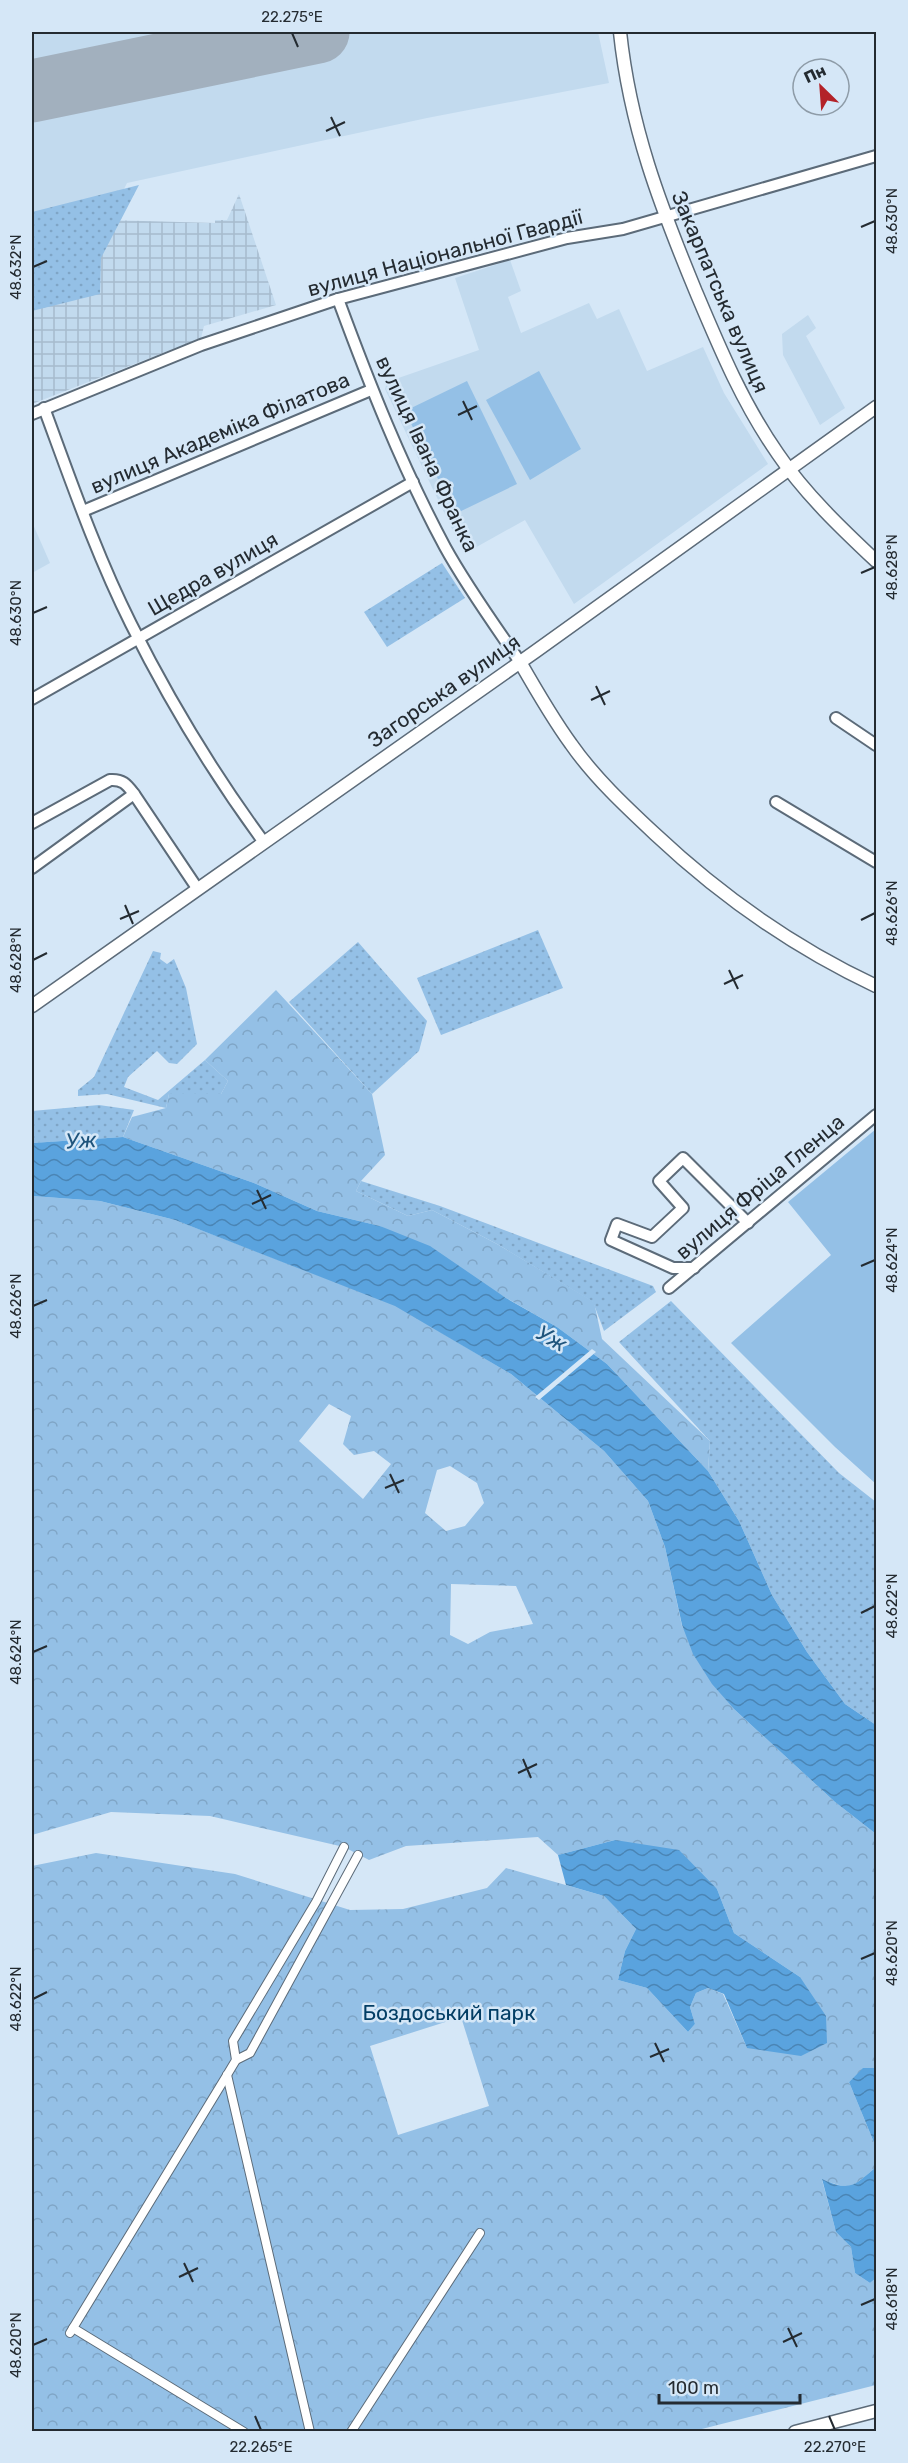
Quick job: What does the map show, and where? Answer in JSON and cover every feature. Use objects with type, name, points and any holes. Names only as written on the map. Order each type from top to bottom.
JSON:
[{"type":"street","name":"Закарпатська вулиця","points":[[620,32],[636,128],[665,217],[739,390],[789,469],[876,561]]},
{"type":"street","name":"вулиця Національної Гвардії","points":[[32,414],[201,345],[338,299],[567,238],[623,229],[876,156]]},
{"type":"street","name":"вулиця Івана Франка","points":[[338,299],[371,390],[446,548],[572,746],[623,803],[721,893],[767,926],[837,968],[876,986]]},
{"type":"street","name":"вулиця Академіка Філатова","points":[[83,511],[371,390]]},
{"type":"street","name":"Загорська вулиця","points":[[32,1005],[520,662],[876,407]]},
{"type":"street","points":[[44,408],[83,511],[139,639],[198,747],[263,841]]},
{"type":"street","name":"Щедра вулиця","points":[[32,699],[413,482]]},
{"type":"street","points":[[836,718],[876,745]]},
{"type":"street","points":[[32,823],[110,780],[125,783],[197,888]]},
{"type":"street","points":[[32,868],[134,794]]},
{"type":"street","points":[[776,802],[876,862]]},
{"type":"street","name":"вулиця Фріца Гленца","points":[[669,1288],[876,1115]]},
{"type":"street","points":[[694,1268],[674,1268],[611,1240],[617,1224],[652,1237],[683,1208],[659,1181],[683,1158],[748,1223]]},
{"type":"street","points":[[236,2060],[233,2041],[316,1902],[344,1848]]},
{"type":"street","points":[[244,2432],[72,2330],[236,2060],[250,2053],[358,1855]]},
{"type":"street","points":[[227,2075],[310,2432]]},
{"type":"street","points":[[351,2432],[480,2233]]},
{"type":"street","points":[[795,2432],[876,2411]]},
{"type":"shaded area","points":[[32,32],[598,32],[609,83],[427,118],[127,183],[75,287],[32,296]]},
{"type":"shaded area","points":[[239,194],[276,305],[204,326],[201,338],[32,404],[32,296],[108,220],[215,223],[215,220],[227,220]]},
{"type":"shaded area","points":[[510,260],[521,291],[508,297],[521,333],[589,303],[597,319],[619,309],[647,371],[703,347],[724,393],[768,464],[574,604],[525,520],[464,554],[385,389],[387,382],[479,350],[455,278]]},
{"type":"shaded area","points":[[808,315],[816,328],[806,336],[845,408],[820,425],[783,355],[782,334]]},
{"type":"shaded area","points":[[32,522],[50,563],[32,573]]},
{"type":"green space","points":[[139,185],[101,258],[100,294],[32,311],[32,212]]},
{"type":"green space","points":[[539,371],[581,449],[530,480],[486,400]]},
{"type":"green space","points":[[467,381],[517,484],[455,514],[405,411]]},
{"type":"green space","points":[[442,563],[465,598],[387,647],[364,612]]},
{"type":"green space","points":[[538,930],[563,988],[441,1035],[417,978]]},
{"type":"green space","points":[[358,942],[427,1021],[419,1051],[372,1094],[289,1002]]},
{"type":"green space","points":[[153,951],[161,953],[160,959],[167,964],[174,959],[186,988],[197,1044],[177,1064],[169,1063],[157,1051],[128,1077],[124,1087],[158,1100],[205,1060],[228,1081],[221,1094],[169,1094],[166,1108],[107,1094],[78,1096],[78,1090],[94,1077]]},
{"type":"green space","points":[[276,990],[372,1094],[385,1155],[361,1181],[356,1191],[408,1216],[432,1210],[497,1244],[594,1302],[602,1339],[710,1441],[708,1471],[607,1364],[557,1327],[380,1226],[317,1211],[254,1183],[123,1137],[132,1117],[166,1108],[169,1094],[221,1094],[228,1081],[205,1060]]},
{"type":"green space","points":[[99,1105],[134,1110],[123,1137],[32,1143],[32,1111]]},
{"type":"green space","points":[[876,1129],[876,1484],[835,1447],[731,1343],[831,1255],[788,1202]]},
{"type":"green space","points":[[361,1181],[440,1206],[653,1286],[656,1292],[604,1331],[593,1302],[497,1244],[432,1210],[408,1216],[356,1191]]},
{"type":"green space","name":"Боздоський парк","points":[[32,1196],[100,1201],[175,1220],[395,1305],[511,1374],[604,1451],[648,1501],[665,1547],[682,1626],[735,1710],[835,1802],[876,1834],[876,2068],[863,2069],[849,2082],[875,2145],[876,2167],[851,2186],[822,2180],[836,2232],[851,2247],[855,2273],[870,2283],[876,2278],[876,2385],[690,2432],[32,2431],[32,1866],[96,1853],[235,1874],[350,1910],[403,1909],[487,1888],[506,1868],[604,1896],[636,1929],[625,1951],[618,1980],[647,1988],[688,2032],[695,2024],[690,2007],[696,1993],[708,1988],[723,1994],[747,2048],[800,1977],[734,1933],[717,1889],[615,1840],[558,1855],[538,1837],[406,1846],[369,1860],[344,1847],[210,1816],[111,1812],[32,1835]],"holes":[[[329,1404],[351,1416],[343,1444],[354,1455],[374,1451],[391,1464],[363,1499],[299,1441]],[[450,1466],[477,1483],[484,1503],[465,1526],[446,1531],[425,1513],[437,1470]],[[451,1584],[516,1586],[533,1624],[490,1632],[468,1644],[450,1635]],[[461,2017],[489,2106],[398,2135],[370,2046]]]},
{"type":"green space","points":[[671,1301],[839,1473],[876,1502],[876,1725],[845,1704],[807,1652],[772,1595],[739,1521],[708,1471],[710,1441],[619,1342]]},
{"type":"water","name":"Уж","points":[[123,1137],[254,1183],[317,1211],[380,1226],[430,1246],[506,1298],[557,1327],[607,1364],[708,1471],[739,1521],[772,1595],[807,1652],[845,1704],[876,1725],[876,1834],[835,1802],[735,1710],[712,1684],[693,1654],[682,1625],[665,1547],[648,1501],[604,1451],[511,1374],[395,1306],[175,1220],[100,1201],[32,1196],[32,1143]]},
{"type":"water","points":[[615,1840],[679,1850],[717,1889],[734,1933],[800,1977],[826,2016],[827,2043],[801,2056],[747,2048],[724,1994],[708,1988],[696,1993],[690,2007],[695,2024],[688,2032],[647,1988],[618,1980],[625,1951],[636,1929],[604,1896],[566,1885],[558,1855]]},
{"type":"water","points":[[863,2068],[876,2068],[876,2167],[875,2145],[849,2082]]},
{"type":"water","points":[[876,2167],[874,2195],[876,2195],[876,2278],[870,2283],[855,2273],[851,2247],[836,2232],[822,2179],[839,2185],[851,2185],[857,2183]]},
{"type":"pier","points":[[592,1349],[596,1352],[539,1400],[535,1397]]},
{"type":"runway","points":[[32,91],[318,32]]}]
